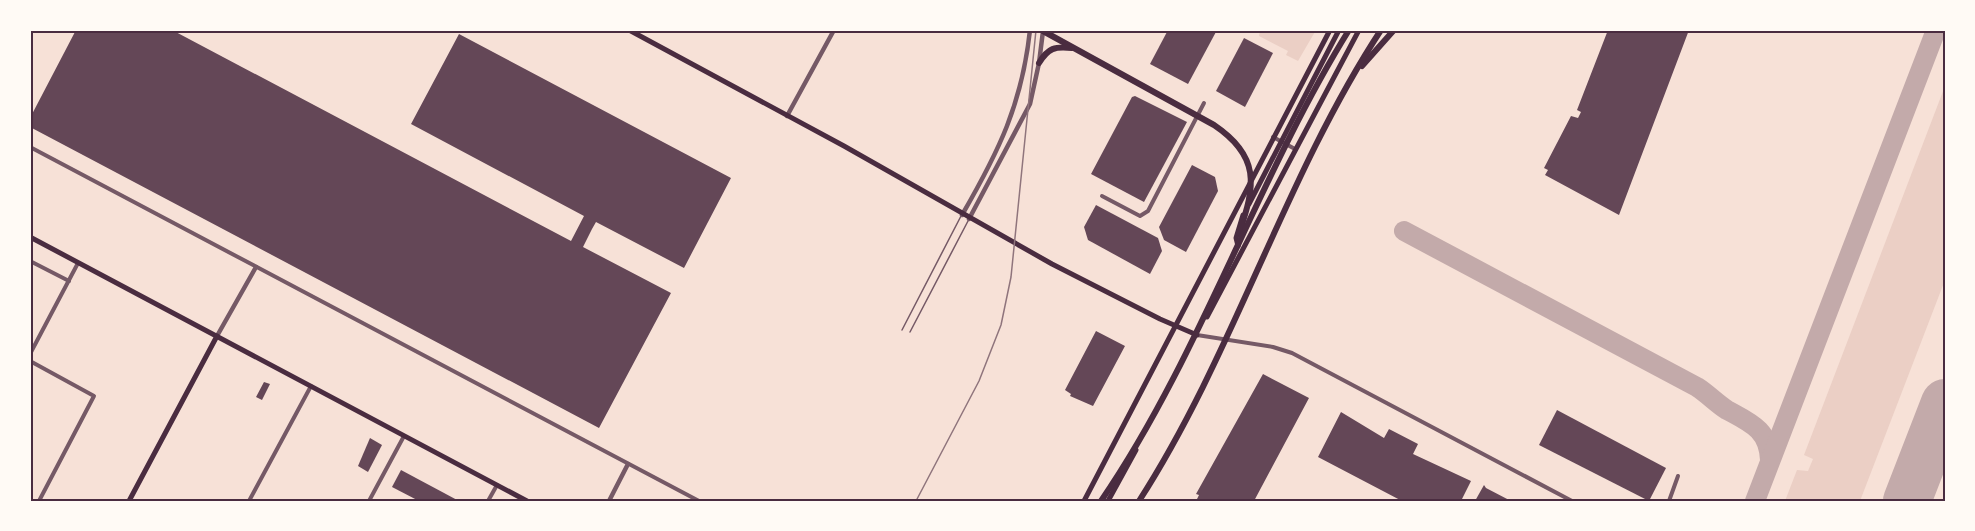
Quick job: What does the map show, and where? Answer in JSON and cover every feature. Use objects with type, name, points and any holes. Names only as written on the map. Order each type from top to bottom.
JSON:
[{"type":"highway","points":[[1042,30],[1214,125],[1229,135],[1245,154],[1252,193],[1230,258]]},
{"type":"highway","points":[[1101,501],[1158,405],[1230,258],[1348,30]]},
{"type":"highway","points":[[1139,501],[1195,401],[1303,174],[1355,73],[1381,30]]},
{"type":"highway","points":[[1355,73],[1379,50],[1394,30]]},
{"type":"highway","points":[[1039,63],[1046,51],[1052,48],[1073,48]]},
{"type":"main road","points":[[629,30],[969,219],[1174,326],[1197,335]]},
{"type":"main road","points":[[1087,499],[1174,326],[1330,30]]},
{"type":"main road","points":[[1241,252],[1236,238],[1239,223],[1339,30]]},
{"type":"main road","points":[[1108,501],[1359,30]]},
{"type":"main road","points":[[30,237],[527,501]]},
{"type":"main road","points":[[132,500],[216,336]]},
{"type":"street","points":[[787,116],[834,30]]},
{"type":"street","points":[[962,215],[1014,114],[1022,85],[1030,30]]},
{"type":"street","points":[[969,219],[1030,104],[1039,63],[1042,30]]},
{"type":"street","points":[[1102,196],[1140,216],[1148,211],[1204,103]]},
{"type":"street","points":[[1273,137],[1295,149]]},
{"type":"street","points":[[30,147],[699,501]]},
{"type":"street","points":[[30,261],[69,281]]},
{"type":"street","points":[[30,354],[78,263]]},
{"type":"street","points":[[216,336],[256,267]]},
{"type":"street","points":[[1197,335],[1273,347],[1292,353],[1572,501]]},
{"type":"street","points":[[30,361],[94,396],[39,501]]},
{"type":"street","points":[[249,501],[310,386]]},
{"type":"street","points":[[369,501],[404,436]]},
{"type":"street","points":[[609,501],[628,464]]},
{"type":"street","points":[[1669,501],[1678,476]]},
{"type":"street","points":[[488,501],[497,485]]},
{"type":"lane","points":[[902,330],[962,215]]},
{"type":"lane","points":[[910,332],[969,219]]},
{"type":"shaded area","points":[[1260,30],[1316,30],[1298,61],[1286,55],[1288,51],[1259,36]]},
{"type":"shaded area","points":[[1945,86],[1945,280],[1860,501],[1785,501],[1797,470],[1808,471],[1813,459],[1804,455]]},
{"type":"building","points":[[76,30],[172,30],[571,241],[584,216],[411,124],[459,34],[731,178],[684,268],[596,222],[592,229],[583,247],[671,293],[599,428],[30,127],[30,118]]},
{"type":"building","points":[[1168,30],[1217,30],[1188,84],[1150,64]]},
{"type":"building","points":[[1608,30],[1689,30],[1619,215],[1545,175],[1548,170],[1544,168],[1571,116],[1578,118],[1581,112],[1577,110]]},
{"type":"building","points":[[1244,38],[1273,53],[1245,107],[1216,91]]},
{"type":"building","points":[[1135,96],[1187,122],[1144,202],[1091,174],[1132,97]]},
{"type":"building","points":[[1192,165],[1215,177],[1218,191],[1186,252],[1164,240],[1159,227]]},
{"type":"building","points":[[1096,205],[1158,238],[1162,251],[1150,274],[1088,240],[1084,227]]},
{"type":"building","points":[[1096,331],[1125,346],[1093,406],[1070,396],[1071,394],[1065,390]]},
{"type":"building","points":[[1263,374],[1309,398],[1254,501],[1196,501],[1199,495],[1196,494]]},
{"type":"building","points":[[264,382],[270,384],[262,400],[256,397]]},
{"type":"building","points":[[1557,410],[1666,468],[1649,501],[1539,445]]},
{"type":"building","points":[[1341,412],[1384,438],[1389,429],[1418,444],[1413,454],[1471,481],[1461,501],[1402,501],[1318,457]]},
{"type":"building","points":[[370,438],[382,445],[368,472],[358,466]]},
{"type":"building","points":[[401,470],[459,501],[419,501],[392,487]]},
{"type":"building","points":[[1484,485],[1486,488],[1511,501],[1475,501]]},
{"type":"taxiway","points":[[1755,501],[1936,30]]},
{"type":"taxiway","points":[[1404,231],[1697,387],[1757,429],[1766,441],[1770,460]]},
{"type":"runway","points":[[1907,501],[1945,403]]},
{"type":"tram line","points":[[916,501],[979,381],[1001,325],[1011,277],[1036,30]]}]
